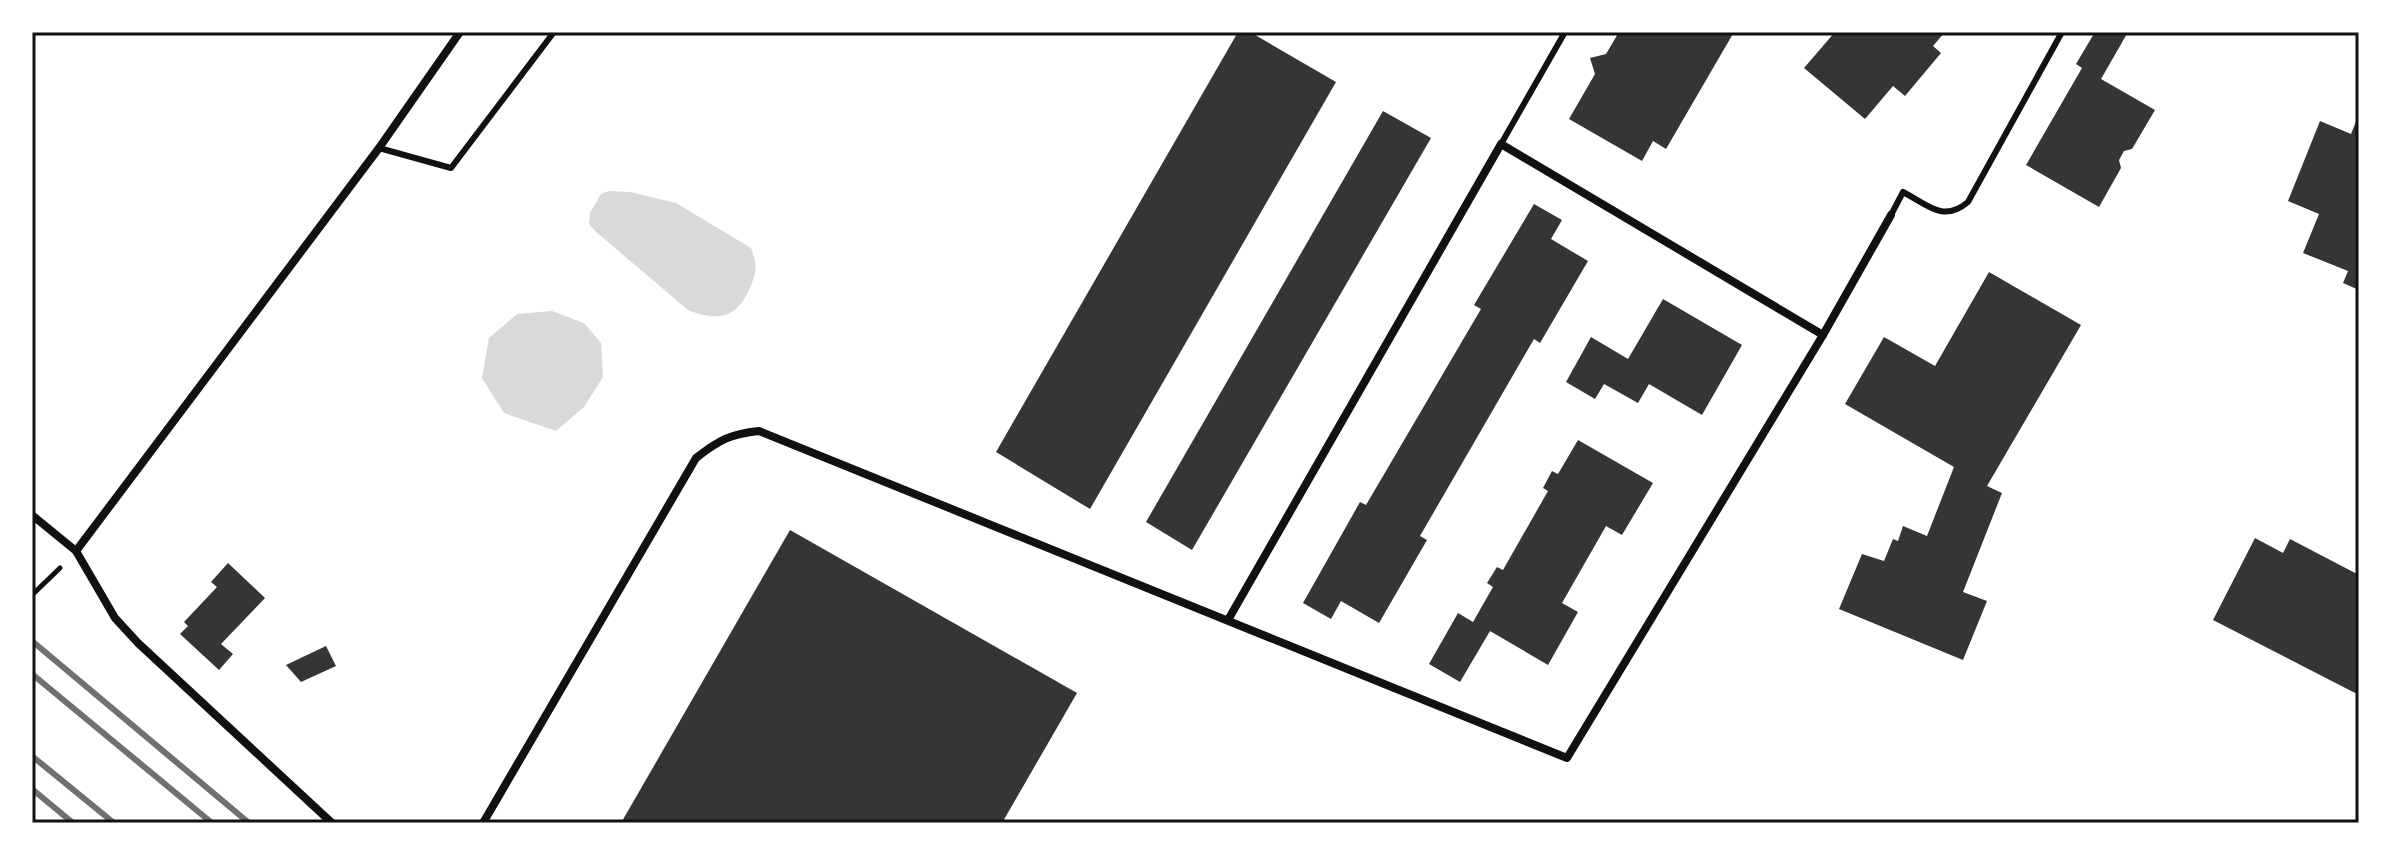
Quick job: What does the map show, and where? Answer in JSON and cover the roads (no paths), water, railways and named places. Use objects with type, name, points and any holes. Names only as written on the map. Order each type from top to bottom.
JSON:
[{"type":"street","points":[[76,551],[379,148],[460,32]]},
{"type":"street","points":[[1228,620],[1501,144],[1823,335]]},
{"type":"street","points":[[483,823],[696,458],[735,433],[759,431],[1567,758],[1823,335],[1891,215]]},
{"type":"street","points":[[32,515],[76,551],[115,618],[138,643],[332,823]]},
{"type":"lane","points":[[379,148],[451,168],[554,32]]},
{"type":"lane","points":[[1501,144],[1565,32]]},
{"type":"lane","points":[[1891,215],[1903,192],[1941,213],[1957,211],[1968,202],[2062,32]]},
{"type":"railway","points":[[32,641],[249,823]]},
{"type":"railway","points":[[32,674],[212,823]]},
{"type":"railway","points":[[32,756],[114,823]]},
{"type":"railway","points":[[32,789],[73,823]]}]
